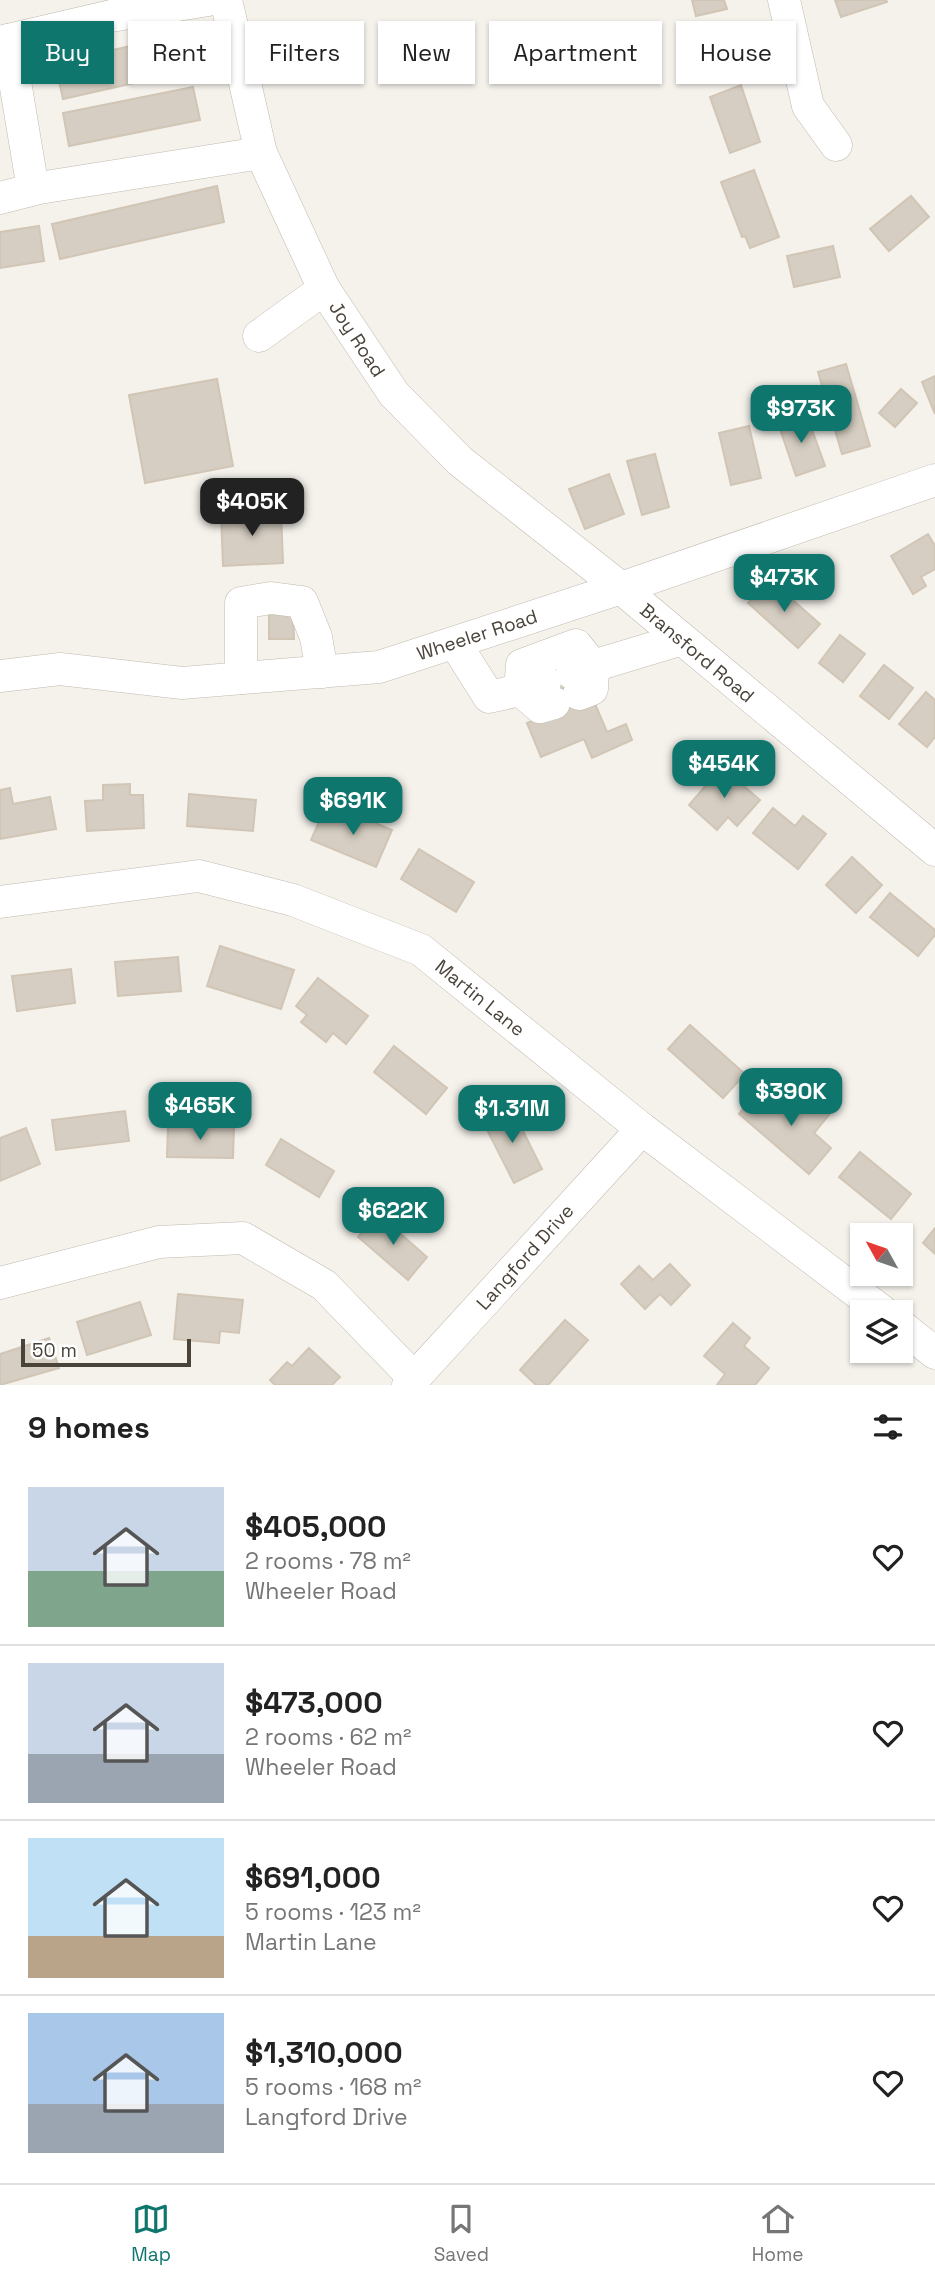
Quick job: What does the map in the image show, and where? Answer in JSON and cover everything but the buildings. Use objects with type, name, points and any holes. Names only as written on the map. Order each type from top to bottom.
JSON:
[{"type":"street","points":[[33,189],[4,41],[111,16],[208,0]]},
{"type":"street","name":"Joy Road","points":[[226,0],[261,153],[324,289],[403,404],[460,461],[621,589]]},
{"type":"street","points":[[784,0],[808,106],[836,145]]},
{"type":"street","points":[[0,198],[33,189],[261,153]]},
{"type":"street","points":[[259,336],[324,289]]},
{"type":"street","name":"Wheeler Road","points":[[0,676],[60,669],[182,683],[379,667],[621,589],[935,480]]},
{"type":"street","name":"Bransford Road","points":[[621,589],[935,850]]},
{"type":"street","points":[[240,678],[241,603],[271,598],[302,602],[316,637],[321,672]]},
{"type":"street","points":[[566,682],[568,606]]},
{"type":"street","points":[[454,643],[489,697],[566,682],[679,639]]},
{"type":"street","name":"Martin Lane","points":[[0,902],[199,876],[293,900],[421,950],[642,1129],[867,1300]]},
{"type":"street","name":"Langford Drive","points":[[411,1382],[642,1129]]},
{"type":"street","points":[[0,1283],[159,1242],[243,1238],[324,1285],[411,1382]]},
{"type":"street","points":[[913,1336],[935,1353]]}]
